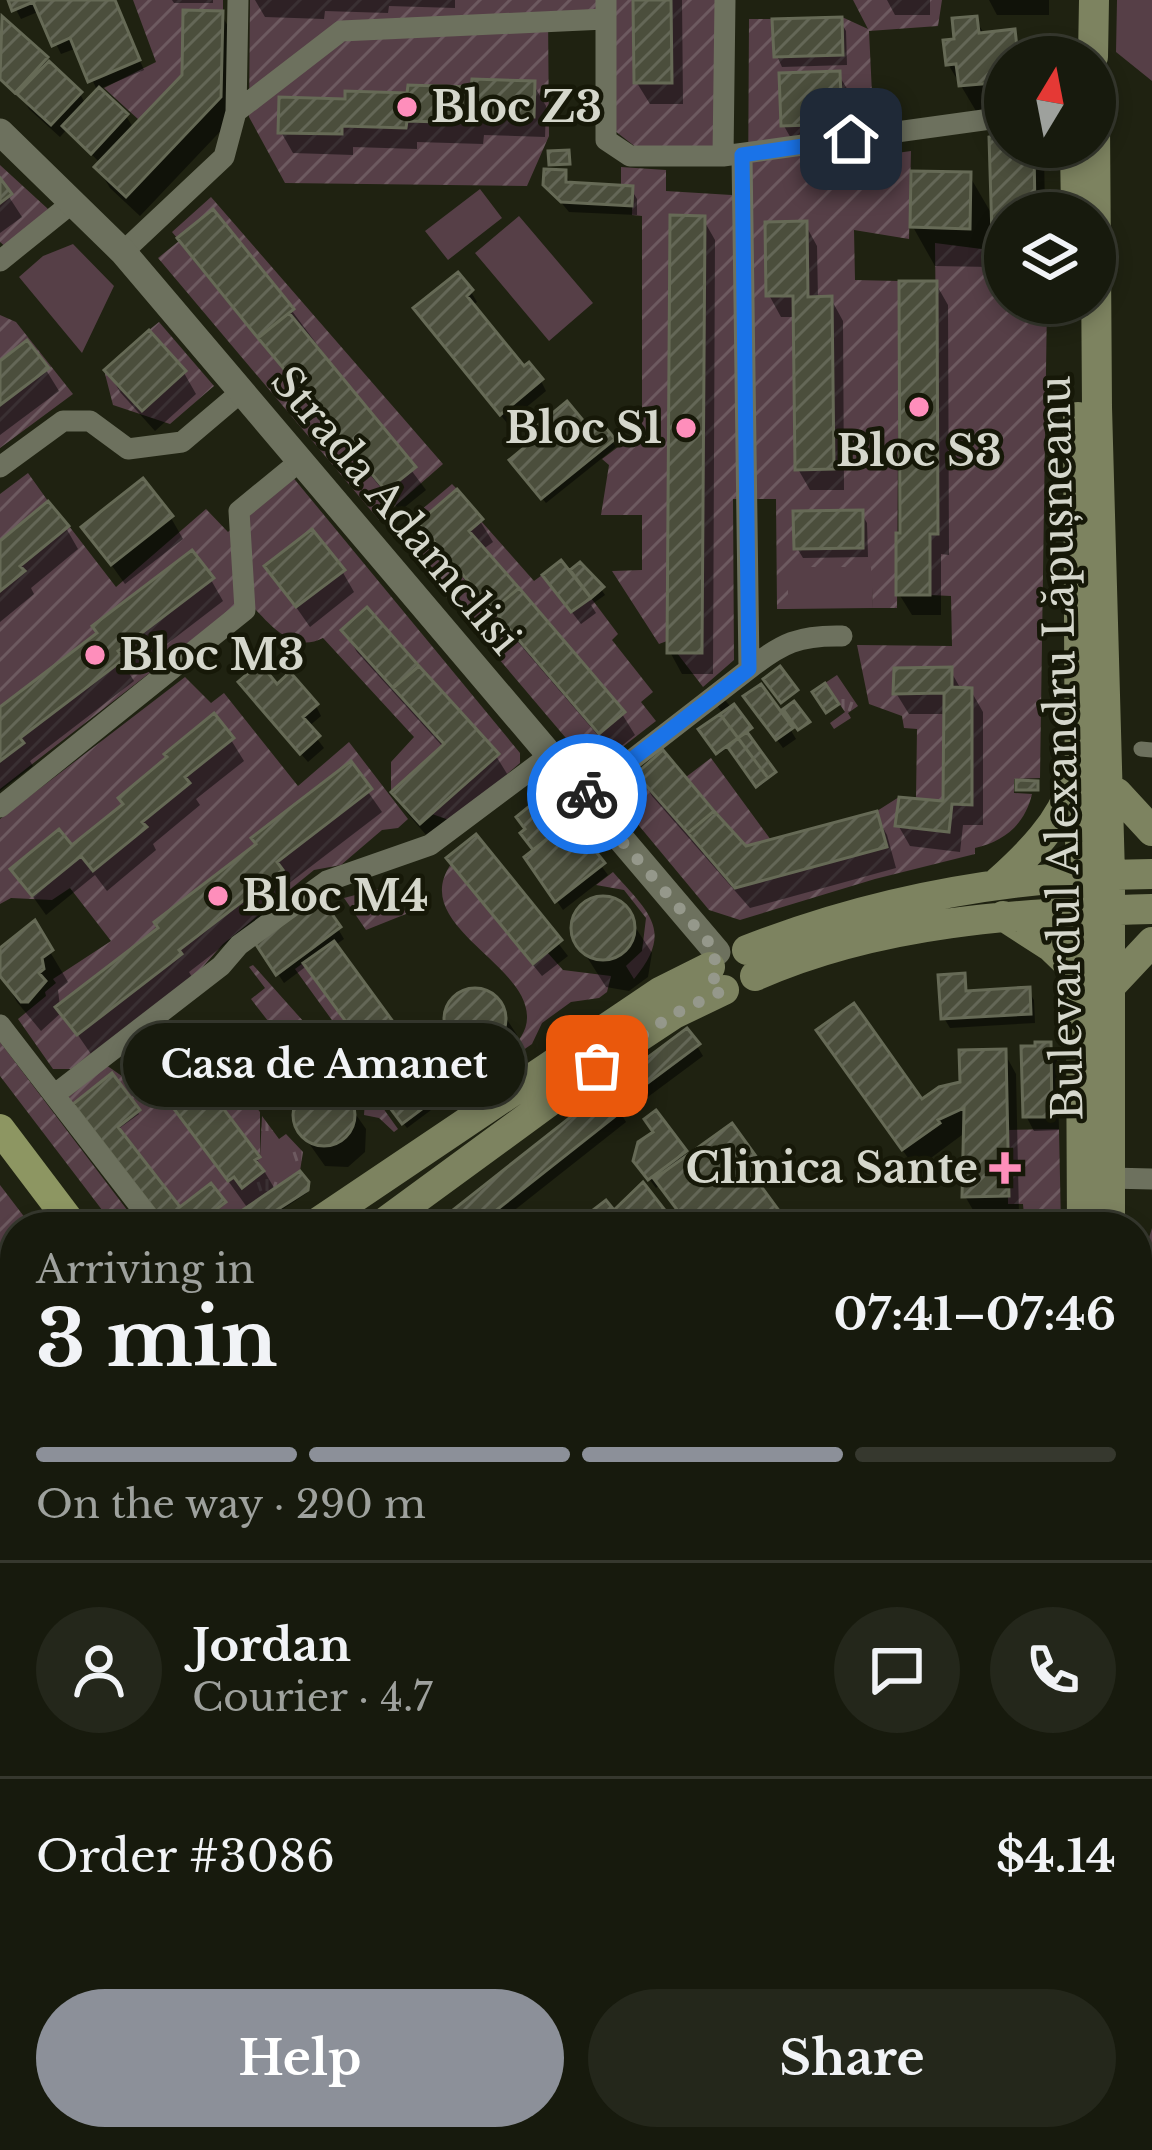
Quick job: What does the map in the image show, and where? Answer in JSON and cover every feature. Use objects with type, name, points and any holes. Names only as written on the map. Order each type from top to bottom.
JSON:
[{"type":"main road","points":[[1074,0],[1074,36]]},
{"type":"main road","points":[[1093,36],[1094,0]]},
{"type":"main road","name":"Bulevardul Alexandru Lăpușneanu","points":[[1095,168],[1108,789],[1095,875]]},
{"type":"main road","name":"Bulevardul Alexandru Lăpușneanu","points":[[1077,324],[1078,750],[1095,875],[1083,1212]]},
{"type":"main road","points":[[998,882],[1064,808],[1078,750]]},
{"type":"main road","points":[[1108,789],[1152,831]]},
{"type":"main road","points":[[333,1212],[660,992],[731,967],[835,920],[998,882],[1152,874]]},
{"type":"main road","points":[[398,1212],[674,1014],[731,967],[1003,916],[1152,909]]},
{"type":"main road","points":[[1003,916],[1094,982],[1152,942]]},
{"type":"main road","name":"Bulevardul Alexandru Lăpușneanu","points":[[1094,982],[1110,1212]]},
{"type":"main road","points":[[0,1130],[63,1212]]},
{"type":"street","points":[[123,252],[224,157],[236,112],[238,0]]},
{"type":"street","points":[[725,0],[749,669]]},
{"type":"street","points":[[236,112],[341,31],[605,9],[606,140],[630,156],[732,156],[984,120]]},
{"type":"street","name":"Strada Adamclisi","points":[[0,132],[123,252],[731,967]]},
{"type":"street","points":[[0,261],[73,203]]},
{"type":"street","points":[[0,467],[63,421],[90,421],[128,448],[182,442],[241,392]]},
{"type":"street","points":[[0,808],[245,610],[239,511],[300,461]]},
{"type":"street","points":[[584,797],[780,645],[814,635],[842,636]]},
{"type":"street","points":[[54,1096],[221,966],[239,945],[327,881],[430,844],[549,756]]},
{"type":"street","points":[[0,1025],[144,1212]]},
{"type":"street","points":[[1110,1178],[1152,1179]]},
{"type":"green space","points":[[133,0],[223,0],[223,11],[183,11],[182,75],[139,120],[104,88],[156,62]]},
{"type":"green space","points":[[250,0],[600,0],[600,11],[548,14],[549,136],[527,186],[285,183],[249,117]],"holes":[[[472,79],[534,81],[534,116],[473,115],[472,123],[407,121],[405,128],[342,126],[341,134],[279,133],[279,97],[345,99],[346,91],[407,93],[408,85],[471,87]]]},
{"type":"green space","points":[[614,0],[633,0],[635,83],[672,82],[671,0],[719,0],[714,148],[637,148],[615,131]]},
{"type":"green space","points":[[853,0],[942,0],[938,26],[869,31],[875,156],[911,151],[909,239],[854,230],[855,280],[899,281],[897,608],[873,608],[871,567],[788,567],[788,609],[777,609],[776,499],[733,499],[734,660],[703,687],[677,653],[702,653],[705,216],[670,216],[667,641],[659,644],[612,571],[642,570],[642,515],[601,515],[609,465],[602,459],[642,429],[642,216],[632,215],[633,186],[621,185],[621,167],[666,170],[666,191],[748,196],[749,19],[772,19],[774,57],[842,55],[842,17],[868,29]],"holes":[[[840,71],[842,124],[781,126],[780,73]],[[766,222],[807,222],[808,297],[832,297],[833,469],[796,470],[793,296],[766,296]]]},
{"type":"green space","points":[[1117,0],[1152,0],[1152,81],[1116,52]]},
{"type":"green space","points":[[0,165],[48,209],[7,248],[0,242],[0,203],[12,194],[0,178]]},
{"type":"green space","points":[[480,189],[502,218],[448,260],[425,231]]},
{"type":"green space","points":[[211,197],[443,464],[379,520],[158,258],[179,241],[386,491],[416,467],[289,313],[294,308],[213,210],[177,238],[172,232]]},
{"type":"green space","points":[[519,216],[593,303],[549,341],[475,253]]},
{"type":"green space","points":[[935,243],[984,249],[984,324],[1047,324],[1040,778],[1014,779],[1014,793],[1032,794],[1024,814],[1004,836],[975,848],[975,854],[740,920],[709,910],[611,792],[636,774],[736,887],[886,846],[877,811],[899,797],[895,826],[948,832],[952,804],[972,805],[972,689],[952,687],[952,668],[894,694],[944,693],[943,801],[916,799],[917,729],[904,728],[902,716],[869,704],[857,645],[952,646],[951,596],[930,595],[930,534],[938,533]]},
{"type":"green space","points":[[73,244],[114,286],[82,353],[19,277],[43,256]]},
{"type":"green space","points":[[0,315],[16,322],[73,394],[0,448],[0,405],[49,368],[27,340],[0,361]]},
{"type":"green space","points":[[159,322],[214,386],[170,424],[113,405],[104,370],[142,411],[186,371],[149,330]]},
{"type":"green space","points":[[28,473],[48,501],[0,541],[0,494]]},
{"type":"green space","points":[[291,475],[520,753],[520,763],[452,821],[432,814],[498,754],[366,607],[341,631],[444,744],[391,792],[391,762],[414,737],[323,638],[311,642],[290,639],[245,599],[0,789],[0,761],[23,744],[20,738],[123,659],[118,651],[213,579],[93,626],[97,633],[0,707],[0,591],[24,572],[20,566],[69,526],[116,587],[206,509],[228,532]],"holes":[[[312,529],[344,570],[296,607],[264,566]]]},
{"type":"green space","points":[[452,484],[457,489],[419,523],[599,733],[624,712],[469,531],[481,521],[534,581],[542,575],[571,612],[591,598],[618,634],[612,640],[653,692],[641,702],[656,721],[593,770],[405,548],[418,539],[407,522]]},
{"type":"green space","points":[[787,567],[872,567],[873,608],[788,609]]},
{"type":"green space","points":[[837,675],[858,706],[848,713],[851,718],[834,729],[830,723],[845,712],[825,683]]},
{"type":"green space","points":[[185,677],[211,703],[224,693],[298,786],[349,742],[408,819],[398,828],[382,830],[341,865],[314,870],[223,944],[199,971],[71,1069],[53,1069],[18,1019],[46,996],[56,983],[53,979],[111,941],[70,888],[52,900],[11,898],[0,904],[0,819]],"holes":[[[214,714],[233,739],[185,777],[189,783],[142,822],[146,828],[92,871],[59,830],[72,845],[123,804],[119,797],[167,757],[165,753]],[[350,762],[372,790],[277,862],[179,950],[182,955],[76,1035],[56,1008],[158,928],[154,922],[256,844],[251,837]]]},
{"type":"green space","points":[[711,758],[771,840],[746,846],[686,777]]},
{"type":"green space","points":[[451,864],[532,964],[547,952],[563,970],[611,976],[607,992],[599,998],[571,1002],[542,1023],[532,1044],[478,1081],[434,1100],[428,1092],[444,1080],[465,1081],[470,1062],[497,1063],[527,1023],[522,996],[456,925],[445,906],[442,886]]},
{"type":"green space","points":[[613,872],[646,911],[655,934],[646,962],[634,979],[626,966],[642,951],[646,918],[624,890],[596,885]]},
{"type":"green space","points":[[393,885],[406,914],[366,930],[344,898]]},
{"type":"green space","points":[[303,963],[385,1075],[376,1081],[295,969]]},
{"type":"green space","points":[[253,965],[346,1069],[353,1066],[398,1129],[394,1132],[379,1118],[364,1115],[365,1101],[344,1077],[309,1074],[251,999],[265,988],[249,967]]},
{"type":"green space","points":[[197,1032],[260,1112],[260,1157],[198,1076],[193,1078],[184,1067],[166,1098],[228,1180],[234,1177],[242,1188],[226,1202],[180,1207],[118,1127],[140,1110],[111,1074],[73,1104],[68,1097],[106,1065],[132,1083]]},
{"type":"green space","points":[[0,1042],[129,1212],[104,1212],[0,1076]]},
{"type":"green space","points":[[262,1116],[279,1139],[286,1134],[303,1152],[300,1171],[241,1212],[212,1212],[263,1171],[255,1160],[260,1157]]},
{"type":"green space","points":[[1059,1129],[1061,1212],[1024,1212],[1023,1204],[1008,1204],[1008,1130]]},
{"type":"green space","points":[[0,1185],[21,1212],[0,1212]]},
{"type":"building","points":[[8,0],[115,0],[140,60],[88,82],[70,38],[52,46],[33,2],[12,11]]},
{"type":"building","points":[[633,0],[671,0],[672,83],[634,83]]},
{"type":"building","points":[[183,10],[223,11],[221,97],[126,197],[94,167],[182,75]]},
{"type":"building","points":[[2,16],[48,57],[15,93],[0,79]]},
{"type":"building","points":[[977,16],[979,33],[1015,29],[1016,36],[984,36],[984,84],[959,86],[956,64],[946,65],[943,40],[954,39],[952,18]]},
{"type":"building","points":[[842,17],[843,55],[774,57],[772,19]]},
{"type":"building","points":[[49,61],[82,92],[51,125],[17,94]]},
{"type":"building","points":[[840,71],[842,124],[781,126],[779,73]]},
{"type":"building","name":"Bloc Z3","points":[[472,79],[535,81],[534,117],[473,115],[473,123],[407,121],[406,128],[342,126],[342,134],[278,133],[279,97],[345,99],[345,91],[407,93],[408,85],[471,87]]},
{"type":"building","points":[[99,87],[128,114],[91,154],[62,126]]},
{"type":"building","points":[[569,150],[570,164],[549,165],[548,151]]},
{"type":"building","points":[[990,168],[1034,168],[1035,192],[991,192]]},
{"type":"building","points":[[544,169],[566,170],[566,182],[633,186],[632,206],[561,202],[543,185]]},
{"type":"building","points":[[911,171],[971,172],[970,229],[910,227]]},
{"type":"building","points":[[0,178],[12,194],[0,203]]},
{"type":"building","points":[[213,209],[294,309],[258,338],[177,238]]},
{"type":"building","name":"Bloc S1","points":[[670,215],[705,216],[702,653],[667,653]]},
{"type":"building","points":[[807,221],[808,297],[832,296],[834,469],[795,470],[793,296],[766,296],[765,222]]},
{"type":"building","points":[[458,272],[473,290],[467,296],[524,366],[529,362],[543,379],[500,415],[413,308]]},
{"type":"building","name":"Bloc S3","points":[[899,281],[937,281],[938,534],[930,534],[930,595],[896,595]]},
{"type":"building","points":[[289,313],[416,467],[386,491],[258,338]]},
{"type":"building","points":[[149,330],[186,371],[142,411],[104,370]]},
{"type":"building","points":[[27,340],[49,368],[0,405],[0,361]]},
{"type":"building","points":[[567,401],[591,430],[601,422],[615,439],[541,499],[509,460],[542,433],[537,426]]},
{"type":"building","points":[[143,478],[173,516],[111,565],[81,527]]},
{"type":"building","points":[[457,489],[483,519],[469,531],[519,588],[493,610],[418,523]]},
{"type":"building","points":[[48,501],[69,526],[20,566],[25,571],[0,591],[0,541]]},
{"type":"building","points":[[863,510],[863,548],[794,549],[793,511]]},
{"type":"building","points":[[312,529],[345,570],[296,607],[264,566]]},
{"type":"building","name":"Bloc M3","points":[[192,550],[214,578],[118,651],[124,659],[20,738],[24,743],[0,761],[0,707],[97,633],[92,626]]},
{"type":"building","points":[[561,560],[591,598],[571,612],[542,575]]},
{"type":"building","points":[[580,562],[604,587],[591,598],[570,570]]},
{"type":"building","points":[[519,588],[625,712],[599,734],[493,610]]},
{"type":"building","points":[[367,607],[419,666],[393,688],[341,630]]},
{"type":"building","points":[[260,663],[277,684],[290,672],[318,704],[303,717],[320,736],[300,754],[238,682]]},
{"type":"building","points":[[419,666],[499,754],[420,824],[391,792],[444,744],[393,688]]},
{"type":"building","points":[[780,666],[798,690],[781,703],[763,679]]},
{"type":"building","points":[[952,667],[952,687],[972,688],[972,805],[952,804],[949,832],[895,826],[899,797],[943,801],[944,693],[893,694],[894,668]]},
{"type":"building","points":[[825,683],[839,704],[826,713],[812,692]]},
{"type":"building","points":[[761,684],[793,728],[776,740],[743,696]]},
{"type":"building","points":[[794,701],[810,722],[798,730],[783,709]]},
{"type":"building","points":[[734,704],[752,728],[738,738],[720,714]]},
{"type":"building","points":[[214,713],[234,738],[185,777],[190,783],[142,822],[147,827],[93,871],[81,856],[32,896],[10,869],[59,829],[72,845],[123,804],[118,798]]},
{"type":"building","points":[[720,714],[738,738],[716,754],[698,729]]},
{"type":"building","points":[[747,732],[776,772],[768,778],[738,738]]},
{"type":"building","points":[[738,738],[768,778],[756,787],[727,746]]},
{"type":"building","points":[[663,750],[714,811],[688,833],[636,774]]},
{"type":"building","name":"Bloc M4","points":[[351,761],[372,789],[277,862],[283,870],[77,1035],[55,1007],[158,928],[154,922],[256,844],[251,838]]},
{"type":"building","points":[[1016,780],[1038,781],[1038,790],[1016,790]]},
{"type":"building","points":[[548,791],[571,820],[533,850],[520,833],[525,829],[516,817]]},
{"type":"building","points":[[714,811],[746,846],[877,811],[887,847],[735,888],[688,833]]},
{"type":"building","points":[[571,820],[605,863],[555,902],[524,857]]},
{"type":"building","points":[[476,834],[562,940],[533,964],[446,858]]},
{"type":"building","points":[[603,896],[626,905],[635,928],[626,951],[603,960],[580,951],[571,928],[580,905]]},
{"type":"building","points":[[320,897],[341,927],[276,975],[255,943]]},
{"type":"building","points":[[35,920],[53,950],[42,958],[44,969],[39,973],[46,981],[28,1002],[21,1002],[0,976],[0,948]]},
{"type":"building","points":[[334,941],[416,1053],[385,1075],[303,963]]},
{"type":"building","points":[[965,973],[966,991],[1030,987],[1031,1014],[941,1019],[938,975]]},
{"type":"building","points":[[475,988],[497,997],[506,1019],[497,1041],[475,1050],[453,1041],[444,1019],[453,997]]},
{"type":"building","points":[[854,1003],[922,1099],[939,1087],[960,1082],[959,1050],[1006,1049],[1009,1196],[962,1197],[964,1108],[938,1120],[902,1150],[816,1030]]},
{"type":"building","points":[[687,1028],[700,1044],[625,1100],[612,1084]]},
{"type":"building","points":[[1035,1042],[1051,1042],[1052,1117],[1023,1117],[1021,1046],[1035,1046]]},
{"type":"building","points":[[184,1066],[193,1078],[198,1075],[260,1157],[255,1160],[264,1171],[242,1188],[234,1177],[228,1181],[159,1085]]},
{"type":"building","points":[[410,1068],[434,1100],[402,1124],[378,1092]]},
{"type":"building","points":[[112,1073],[140,1110],[118,1127],[180,1207],[211,1183],[226,1202],[213,1212],[156,1212],[73,1104]]},
{"type":"building","points":[[324,1084],[346,1093],[355,1115],[346,1137],[324,1146],[302,1137],[293,1115],[302,1093]]},
{"type":"building","points":[[606,1089],[623,1110],[494,1212],[453,1210]]},
{"type":"building","points":[[656,1110],[687,1151],[648,1180],[633,1161],[638,1142],[653,1132],[644,1119]]},
{"type":"building","points":[[732,1123],[763,1166],[752,1174],[780,1212],[679,1212],[654,1179]]},
{"type":"building","points":[[300,1171],[309,1182],[308,1190],[274,1212],[240,1212]]},
{"type":"building","points":[[643,1182],[666,1212],[590,1212],[606,1200],[614,1210]]},
{"type":"way so far","points":[[587,794],[584,797],[717,952],[710,974],[724,990],[674,1014],[597,1066]]},
{"type":"place","name":"Bloc Z3","points":[[407,107]]},
{"type":"place","name":"Bloc S3","points":[[919,407]]},
{"type":"place","name":"Bloc S1","points":[[686,428]]},
{"type":"place","name":"Bloc M3","points":[[95,655]]},
{"type":"place","name":"Bloc M4","points":[[218,896]]},
{"type":"place","name":"Casa de Amanet","points":[[597,1066]]},
{"type":"place","name":"Clinica Sante","points":[[1005,1168]]},
{"type":"route","points":[[587,794],[749,669],[742,155],[851,139]]}]
